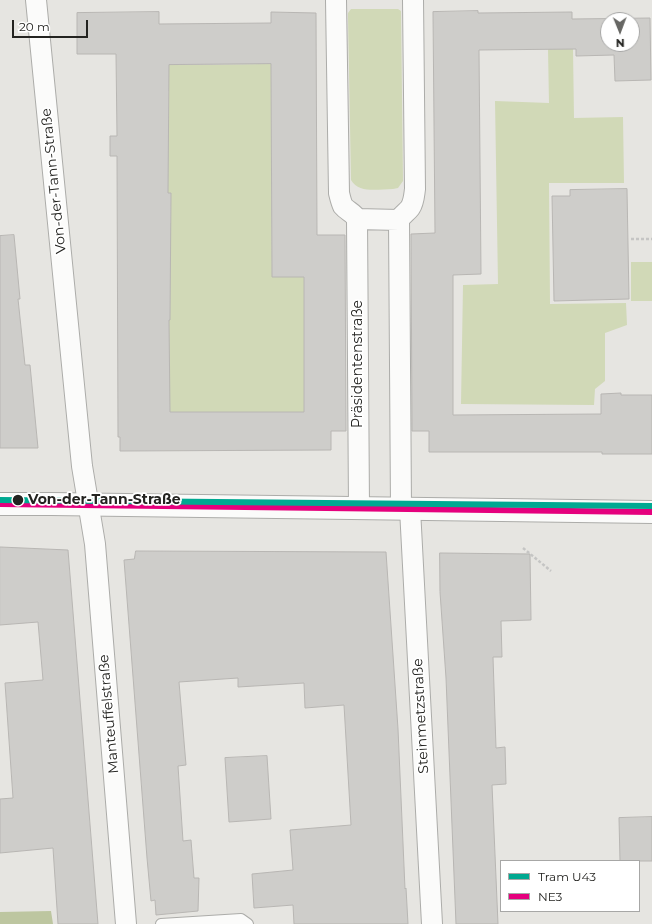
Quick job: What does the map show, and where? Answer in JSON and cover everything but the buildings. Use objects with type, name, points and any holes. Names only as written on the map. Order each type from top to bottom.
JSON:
[{"type":"main road","points":[[0,504],[652,512]]},
{"type":"street","name":"Von-der-Tann-Straße","points":[[36,0],[82,466],[89,505]]},
{"type":"street","points":[[336,0],[339,193],[342,205],[354,214],[357,219],[399,220]]},
{"type":"street","points":[[406,509],[399,220],[410,208],[414,200],[415,189],[413,0]]},
{"type":"street","name":"Präsidentenstraße","points":[[357,219],[359,508]]},
{"type":"street","name":"Manteuffelstraße","points":[[89,505],[95,544],[126,924]]},
{"type":"street","name":"Steinmetzstraße","points":[[406,509],[432,924]]},
{"type":"lane","points":[[162,924],[240,919],[248,924]]},
{"type":"path","points":[[631,239],[652,240]]},
{"type":"path","points":[[523,548],[551,572]]},
{"type":"green space","points":[[351,9],[398,9],[401,11],[403,181],[398,188],[376,190],[364,189],[359,187],[351,180],[348,13]]},
{"type":"green space","points":[[258,46],[271,47],[272,277],[304,277],[304,412],[170,413],[160,321],[170,320],[170,241],[160,223],[171,223],[171,193],[160,193],[168,169],[168,143],[159,120],[169,120],[169,91],[159,90],[169,54],[179,65],[257,64]]},
{"type":"green space","points":[[548,49],[573,49],[574,118],[623,117],[624,183],[549,183],[550,304],[626,303],[627,325],[605,333],[605,381],[595,389],[594,405],[461,404],[463,285],[498,284],[495,101],[549,103]]},
{"type":"green space","points":[[631,262],[652,262],[652,301],[631,301]]},
{"type":"green space","points":[[51,911],[53,924],[0,924],[0,912]]},
{"type":"tram line","name":"U43","points":[[0,500],[652,506]]},
{"type":"transit line","name":"NE3","points":[[0,504],[652,512]]},
{"type":"place","name":"Von-der-Tann-Straße","points":[[18,500]]}]
